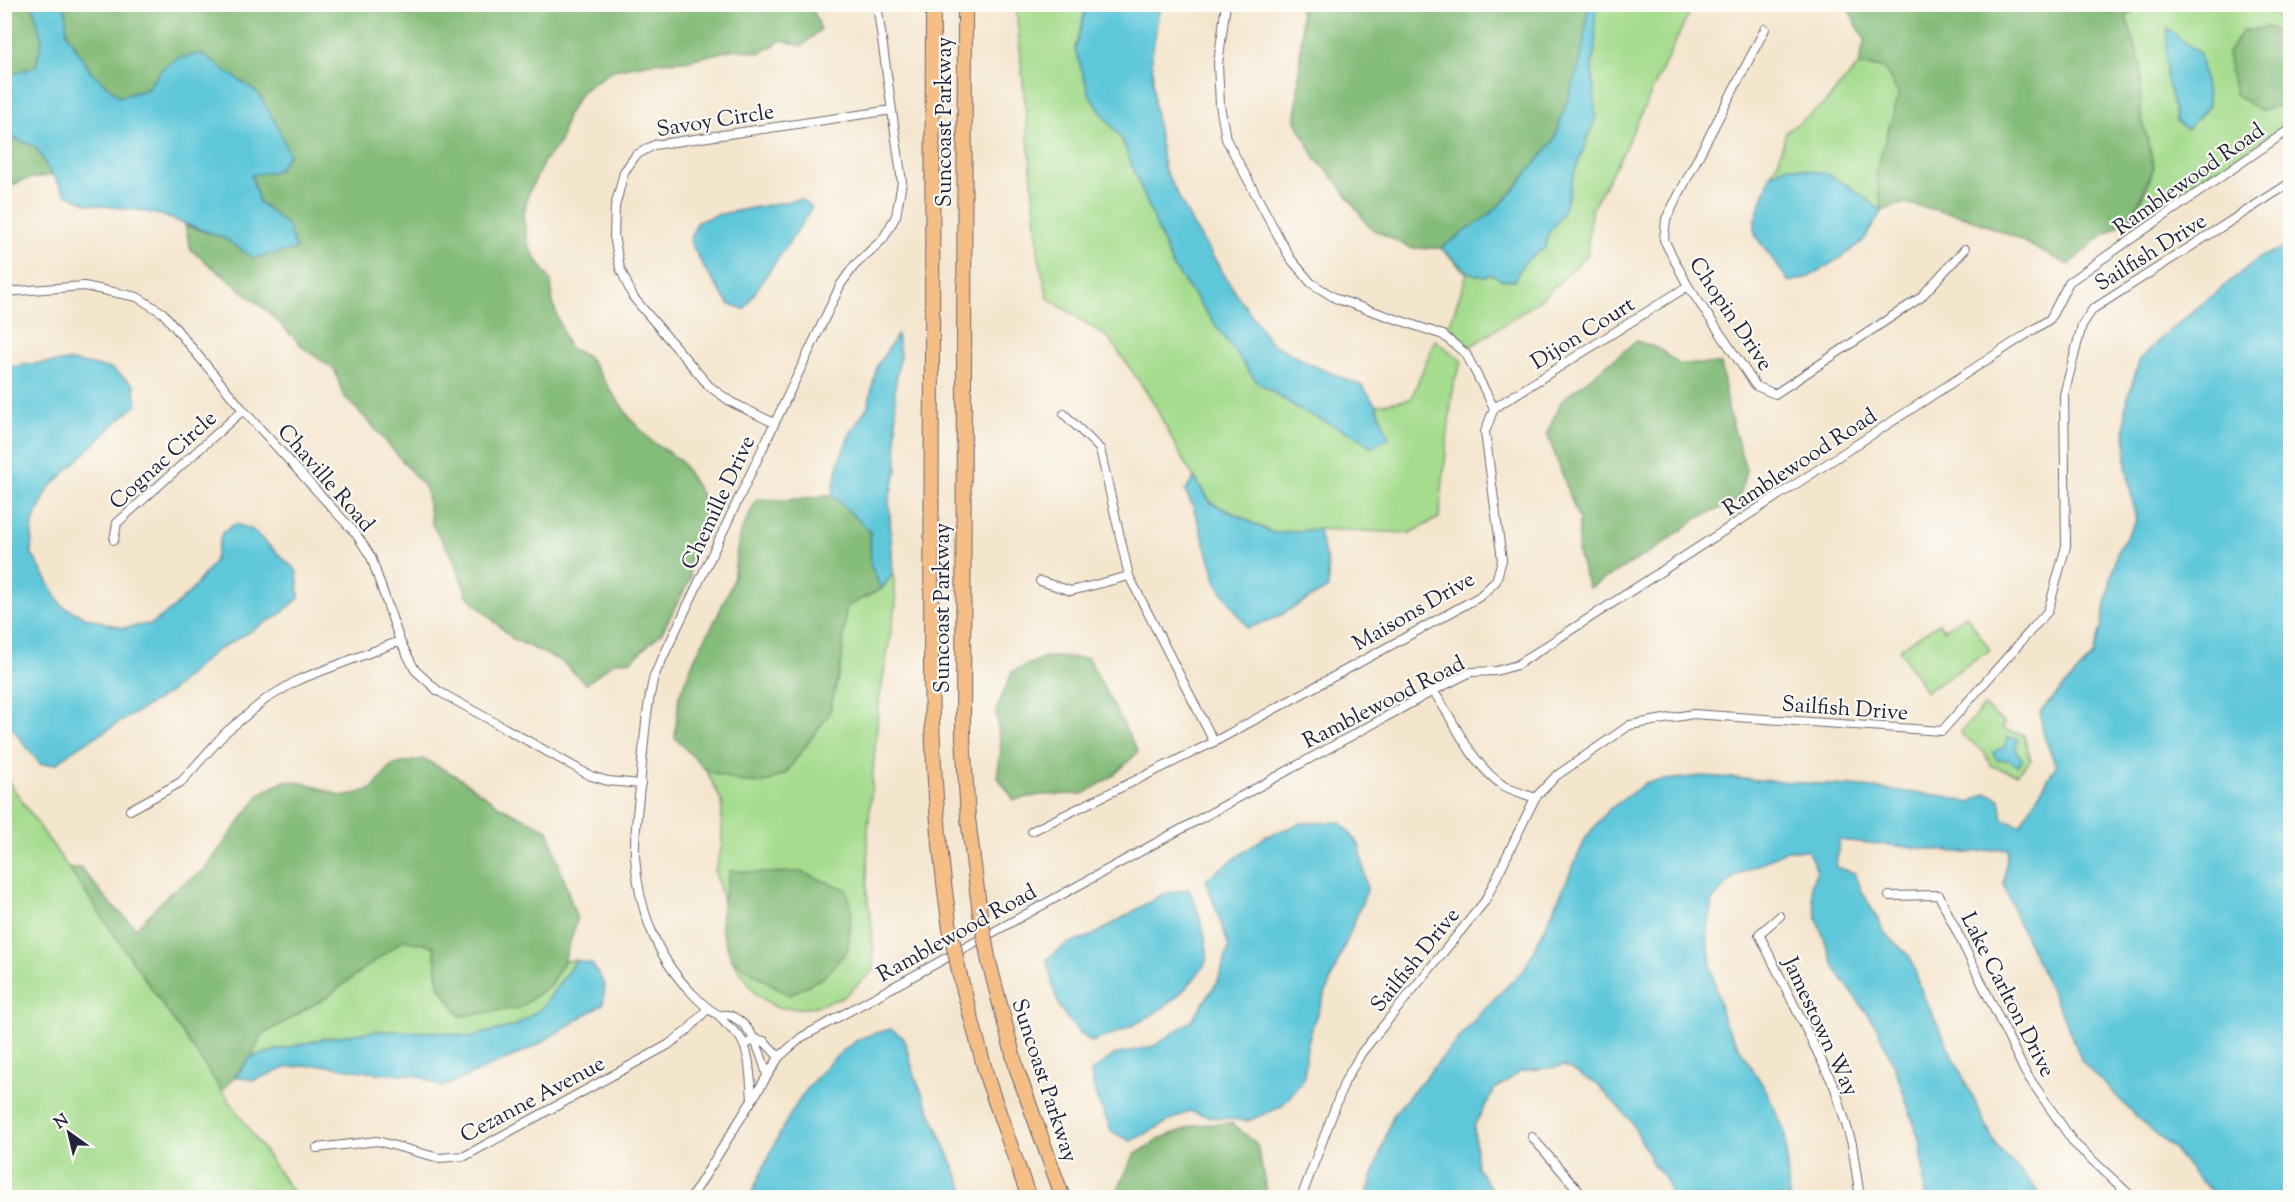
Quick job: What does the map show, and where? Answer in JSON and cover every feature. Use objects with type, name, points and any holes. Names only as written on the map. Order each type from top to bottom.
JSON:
[{"type":"highway","name":"Suncoast Parkway","points":[[933,4],[931,677],[936,815],[950,929],[972,1030],[1029,1197]]},
{"type":"highway","name":"Suncoast Parkway","points":[[964,4],[963,736],[968,818],[980,914],[989,962],[1017,1070],[1063,1197]]},
{"type":"street","name":"Chemille Drive","points":[[767,1075],[760,1049],[754,1038],[742,1025],[729,1016],[719,1015],[708,1008],[687,988],[669,965],[654,939],[644,912],[635,857],[647,705],[654,676],[841,284],[854,266],[883,239],[896,216],[902,182],[877,4]]},
{"type":"street","points":[[1226,4],[1218,64],[1220,105],[1226,139],[1290,258],[1311,284],[1337,299],[1443,334],[1466,354],[1494,408]]},
{"type":"street","name":"Chopin Drive","points":[[1765,29],[1666,219],[1664,240],[1688,286],[1756,386],[1775,394],[1920,298],[1965,249]]},
{"type":"street","name":"Savoy Circle","points":[[774,423],[731,402],[709,386],[633,297],[620,268],[614,236],[615,207],[624,172],[636,155],[654,145],[892,110]]},
{"type":"street","name":"Ramblewood Road","points":[[691,1197],[779,1057],[801,1037],[1432,691],[1471,672],[1496,671],[1517,666],[2040,326],[2050,319],[2069,282],[2290,129]]},
{"type":"street","name":"Sailfish Drive","points":[[1301,1197],[1345,1081],[1362,1052],[1485,901],[1534,798],[1556,776],[1630,725],[1693,714],[1942,731],[2048,611],[2066,546],[2064,395],[2082,325],[2093,309],[2290,183]]},
{"type":"street","name":"Chaville Road","points":[[4,292],[84,286],[137,297],[163,313],[243,410],[356,534],[371,557],[399,641],[415,670],[438,691],[591,776],[608,781],[641,784]]},
{"type":"street","name":"Dijon Court","points":[[1494,408],[1688,286]]},
{"type":"street","name":"Maisons Drive","points":[[1032,831],[1214,742],[1479,597],[1496,581],[1502,560],[1485,432],[1494,408]]},
{"type":"street","name":"Cognac Circle","points":[[114,540],[117,523],[243,410]]},
{"type":"street","points":[[1064,414],[1100,449],[1129,576],[1214,742]]},
{"type":"street","points":[[1040,581],[1071,591],[1129,576]]},
{"type":"street","points":[[130,810],[181,782],[226,732],[266,699],[298,680],[399,641]]},
{"type":"street","points":[[1432,691],[1447,710],[1473,756],[1487,772],[1504,786],[1534,798]]},
{"type":"street","name":"Lake Carlton Drive","points":[[1889,896],[1938,895],[2025,1072],[2074,1143],[2133,1197]]},
{"type":"street","name":"Jamestown Way","points":[[1780,916],[1759,934],[1835,1088],[1852,1144],[1860,1197]]},
{"type":"street","name":"Cezanne Avenue","points":[[317,1148],[377,1141],[439,1158],[465,1156],[668,1045],[688,1030],[708,1008]]},
{"type":"street","name":"Chemille Drive","points":[[719,1015],[724,1024],[740,1037],[744,1046]]},
{"type":"street","name":"Chemille Drive","points":[[754,1038],[764,1041],[779,1057]]},
{"type":"street","points":[[752,1099],[744,1046],[754,1038]]},
{"type":"street","points":[[1532,1137],[1585,1197]]},
{"type":"green space","points":[[5,5],[33,5],[42,40],[36,67],[5,76]]},
{"type":"green space","points":[[65,5],[811,5],[821,29],[802,46],[782,40],[760,53],[734,49],[685,61],[657,62],[613,70],[581,92],[567,116],[560,142],[544,161],[528,195],[523,218],[529,248],[551,281],[553,304],[568,347],[588,357],[629,417],[651,441],[680,460],[713,513],[705,536],[689,561],[690,579],[662,632],[632,660],[614,662],[586,684],[561,661],[513,639],[467,595],[452,555],[432,525],[426,489],[343,395],[335,370],[305,349],[265,309],[191,250],[185,225],[224,238],[254,258],[287,225],[259,202],[251,174],[277,171],[162,69],[147,89],[120,97],[90,71],[67,34]]},
{"type":"green space","points":[[1016,5],[1087,5],[1075,49],[1091,98],[1122,140],[1172,265],[1256,381],[1357,436],[1372,447],[1388,437],[1376,405],[1411,399],[1435,340],[1462,361],[1453,385],[1439,518],[1410,533],[1318,529],[1273,533],[1211,502],[1184,462],[1152,400],[1109,338],[1048,298],[1039,258]]},
{"type":"green space","points":[[1300,5],[1693,5],[1623,152],[1591,211],[1587,256],[1539,301],[1470,347],[1449,326],[1467,274],[1441,248],[1411,248],[1370,228],[1338,183],[1316,159],[1296,121],[1302,30]]},
{"type":"green space","points":[[1300,5],[1589,5],[1581,59],[1554,141],[1507,198],[1489,215],[1441,248],[1411,248],[1370,228],[1338,183],[1316,159],[1296,121],[1302,30]]},
{"type":"green space","points":[[1846,5],[2140,5],[2126,17],[2141,65],[2141,115],[2154,167],[2132,217],[2096,240],[2069,265],[2012,236],[1966,217],[1905,203],[1882,211],[1876,170],[1899,95],[1883,67],[1858,66],[1865,40]]},
{"type":"green space","points":[[2066,5],[1876,170],[1882,211],[1850,187],[1827,174],[1771,174],[1779,159],[1786,132],[1823,105],[1858,66],[1883,67]]},
{"type":"green space","points":[[2140,5],[2270,5],[2290,36],[2290,122],[2218,170],[2132,217],[2147,188],[2154,167],[2141,115],[2141,65],[2126,17]]},
{"type":"green space","points":[[2266,27],[2288,33],[2290,36],[2290,103],[2260,111],[2235,94],[2227,55],[2241,32]]},
{"type":"green space","points":[[5,134],[36,147],[52,175],[23,180],[5,189]]},
{"type":"green space","points":[[1637,341],[1659,349],[1679,364],[1721,364],[1729,412],[1746,470],[1739,500],[1698,518],[1658,547],[1589,588],[1578,553],[1579,520],[1547,433],[1562,400]]},
{"type":"green space","points":[[832,495],[870,531],[871,566],[881,589],[846,607],[842,660],[829,714],[786,773],[764,783],[738,781],[706,770],[675,738],[679,696],[696,655],[733,581],[739,536],[757,499],[787,500]]},
{"type":"green space","points":[[859,519],[882,589],[893,573],[896,603],[879,701],[868,831],[867,893],[872,927],[874,970],[842,998],[809,1008],[777,1008],[757,995],[732,960],[721,929],[723,901],[715,871],[722,845],[722,802],[706,770],[738,781],[764,783],[786,773],[829,714],[842,660],[846,607],[880,590],[717,651]]},
{"type":"green space","points":[[1966,615],[1990,650],[1926,692],[1899,649],[1939,623],[1944,630]]},
{"type":"green space","points":[[1045,657],[1088,658],[1138,752],[1114,775],[1084,794],[1040,795],[1014,800],[997,776],[1001,751],[996,711],[1012,672]]},
{"type":"green space","points":[[1984,706],[2005,724],[2002,729],[2024,735],[2031,760],[2017,774],[1991,766],[1984,752],[1960,733]]},
{"type":"green space","points":[[424,759],[458,777],[501,807],[548,830],[577,920],[564,961],[550,985],[519,1008],[460,1016],[439,985],[434,946],[403,940],[325,998],[262,1035],[251,1057],[222,1091],[69,869],[81,868],[110,903],[136,928],[171,892],[204,870],[261,793],[285,781],[309,784],[344,797],[372,789],[392,765]]},
{"type":"green space","points":[[4,775],[296,1197],[5,1197]]},
{"type":"green space","points":[[730,870],[762,873],[801,872],[846,889],[852,908],[848,950],[824,977],[789,995],[732,960],[721,929],[723,901]]},
{"type":"green space","points":[[403,940],[434,946],[439,985],[460,1016],[519,1008],[550,985],[564,961],[576,960],[543,1007],[515,1026],[470,1037],[438,1032],[377,1031],[326,1038],[251,1057],[262,1035],[325,998]]},
{"type":"green space","points":[[1231,1123],[1257,1144],[1266,1189],[1262,1197],[1122,1197],[1118,1189],[1134,1155],[1162,1138],[1196,1125]]},
{"type":"water","points":[[1589,4],[1597,5],[1596,42],[1592,67],[1596,117],[1573,176],[1561,216],[1548,234],[1545,248],[1526,261],[1516,280],[1502,280],[1491,274],[1484,277],[1470,273],[1441,248],[1489,215],[1507,198],[1554,141],[1581,59]]},
{"type":"water","points":[[33,5],[65,5],[67,34],[90,71],[120,97],[147,89],[162,69],[178,58],[202,54],[258,93],[277,125],[289,154],[277,171],[251,175],[259,202],[287,225],[296,249],[254,258],[224,238],[161,215],[89,204],[66,194],[36,147],[5,134],[5,76],[36,67],[42,40]]},
{"type":"water","points":[[1087,5],[1160,5],[1152,55],[1154,104],[1164,168],[1193,225],[1235,292],[1271,343],[1312,365],[1362,386],[1376,405],[1389,438],[1372,447],[1357,436],[1300,410],[1256,381],[1172,265],[1122,140],[1091,98],[1075,49]]},
{"type":"water","points":[[2167,28],[2200,54],[2209,106],[2187,129],[2176,121],[2166,75]]},
{"type":"water","points":[[1789,166],[1827,174],[1850,187],[1882,211],[1863,241],[1807,278],[1789,282],[1755,235],[1755,219],[1771,174]]},
{"type":"water","points":[[800,199],[812,207],[745,309],[729,304],[706,271],[690,241],[697,222],[716,215]]},
{"type":"water","points":[[2290,245],[2290,1197],[2224,1198],[2216,1194],[2196,1177],[2173,1148],[2149,1129],[2082,1061],[2019,924],[2004,884],[2008,848],[1967,853],[1839,840],[1836,867],[1855,873],[1885,933],[1910,957],[1923,995],[1997,1147],[2044,1197],[1925,1197],[1921,1145],[1896,1071],[1877,1027],[1835,969],[1816,916],[1811,885],[1817,870],[1807,850],[1787,850],[1735,876],[1712,900],[1707,935],[1712,971],[1724,1023],[1767,1092],[1785,1132],[1789,1197],[1670,1197],[1667,1181],[1654,1166],[1631,1121],[1597,1084],[1565,1066],[1522,1071],[1494,1090],[1474,1126],[1477,1168],[1497,1197],[1366,1197],[1393,1115],[1485,1008],[1524,970],[1586,838],[1607,811],[1647,782],[1702,776],[1863,787],[1945,796],[1969,803],[1987,793],[2000,799],[2003,819],[2020,825],[2056,766],[2044,736],[2040,712],[2093,656],[2117,552],[2136,521],[2126,464],[2125,407],[2140,359],[2170,330],[2260,257]]},
{"type":"water","points":[[897,335],[900,355],[895,388],[897,470],[889,499],[893,573],[881,589],[871,566],[870,531],[832,495],[840,459],[851,432],[868,406],[877,366]]},
{"type":"water","points":[[71,361],[112,369],[134,385],[137,405],[49,488],[33,522],[31,552],[62,606],[85,617],[123,628],[151,624],[171,610],[192,590],[214,562],[222,533],[235,524],[251,529],[297,571],[299,598],[279,615],[214,652],[169,693],[73,750],[56,764],[40,764],[5,719],[5,368]]},
{"type":"water","points":[[1194,478],[1211,503],[1273,533],[1318,529],[1328,566],[1328,588],[1277,617],[1248,628],[1218,586],[1193,506],[1185,491]]},
{"type":"water","points":[[2008,737],[2018,740],[2016,751],[2023,759],[2017,766],[2010,760],[1997,760],[1993,752],[2004,747]]},
{"type":"water","points":[[1341,822],[1360,846],[1367,890],[1315,1019],[1307,1045],[1304,1079],[1281,1107],[1248,1121],[1211,1117],[1189,1111],[1131,1141],[1112,1132],[1096,1097],[1091,1072],[1114,1055],[1154,1046],[1191,1021],[1218,981],[1229,947],[1206,879],[1265,837],[1302,823]]},
{"type":"water","points":[[1188,889],[1199,914],[1205,936],[1207,955],[1204,965],[1189,985],[1151,1016],[1121,1031],[1091,1042],[1071,1023],[1059,1005],[1047,959],[1068,944],[1094,935],[1161,895]]},
{"type":"water","points":[[576,960],[592,964],[605,985],[603,1004],[534,1047],[443,1087],[416,1075],[377,1073],[321,1065],[289,1067],[254,1080],[235,1077],[251,1057],[326,1038],[377,1031],[438,1032],[470,1037],[515,1026],[543,1007]]},
{"type":"water","points":[[891,1029],[904,1038],[915,1077],[967,1197],[750,1197],[780,1133],[805,1091],[820,1073],[856,1041]]}]
